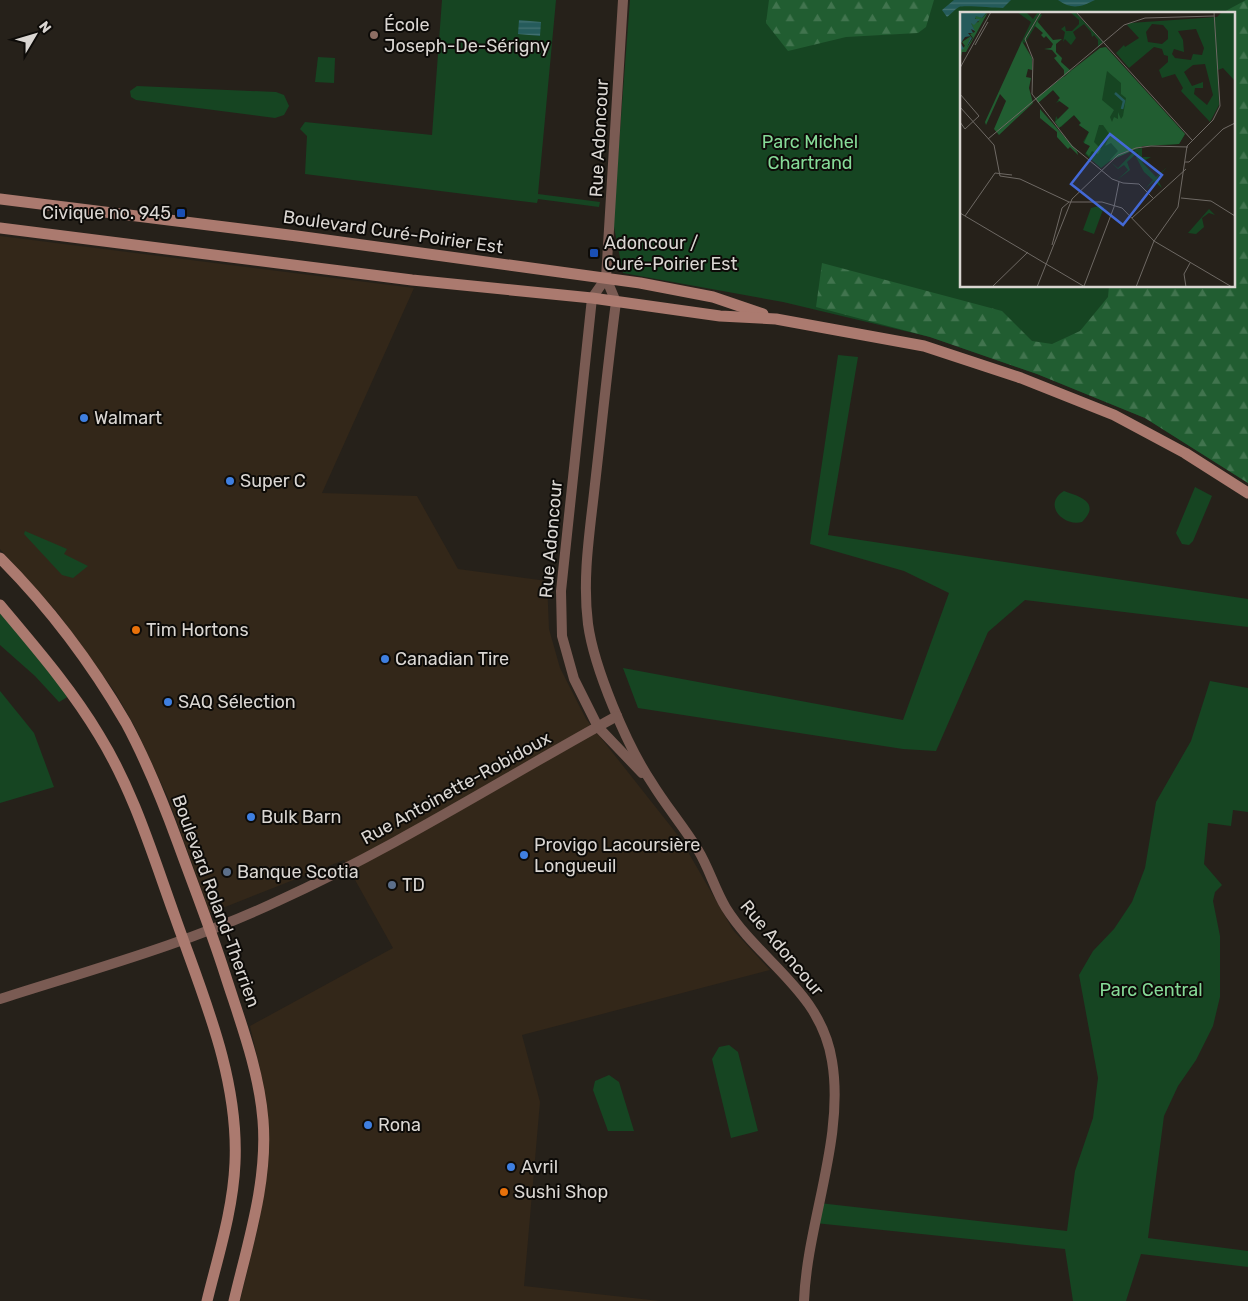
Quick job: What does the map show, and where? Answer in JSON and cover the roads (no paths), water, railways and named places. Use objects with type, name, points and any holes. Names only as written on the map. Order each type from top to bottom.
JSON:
[{"type":"main road","name":"Boulevard Curé-Poirier Est","points":[[0,199],[307,237],[606,278],[693,292],[776,319]]},
{"type":"main road","name":"Boulevard Curé-Poirier Est","points":[[0,228],[412,280],[592,298],[720,316],[776,319],[924,346],[1021,378],[1114,415],[1185,453],[1248,493]]},
{"type":"main road","name":"Boulevard Roland-Therrien","points":[[0,558],[54,617],[102,684],[126,724],[162,800],[211,929],[255,1072],[263,1121],[258,1203],[234,1301]]},
{"type":"main road","points":[[0,605],[68,690],[99,735],[119,770],[135,807],[222,1052],[234,1122],[235,1163],[231,1203],[207,1301]]},
{"type":"street","name":"Rue Adoncour","points":[[623,0],[606,278],[616,302],[585,579],[588,626],[601,673],[617,716],[650,781],[697,849],[726,908],[754,944],[779,966],[803,996],[816,1015],[826,1036],[832,1061],[834,1088],[831,1141],[805,1274],[804,1301]]},
{"type":"street","name":"Rue Adoncour","points":[[606,278],[592,298],[560,591],[562,636],[574,679],[598,726],[650,781]]},
{"type":"street","name":"Rue Antoinette-Robidoux","points":[[0,999],[183,940],[277,902],[366,858],[617,716]]},
{"type":"water","points":[[954,0],[1011,0],[1003,8],[962,6],[947,17],[942,10]]},
{"type":"water","points":[[1058,0],[1095,0],[1072,6]]},
{"type":"water","points":[[519,20],[541,22],[540,36],[518,34]]},
{"type":"place","name":"École Joseph-De-Sérigny","points":[[374,35]]},
{"type":"place","name":"Civique no. 945","points":[[181,213]]},
{"type":"place","name":"Adoncour / Curé-Poirier Est","points":[[594,253]]},
{"type":"place","name":"Walmart","points":[[84,418]]},
{"type":"place","name":"Super C","points":[[230,481]]},
{"type":"place","name":"Tim Hortons","points":[[136,630]]},
{"type":"place","name":"Canadian Tire","points":[[385,659]]},
{"type":"place","name":"SAQ Sélection","points":[[168,702]]},
{"type":"place","name":"Bulk Barn","points":[[251,817]]},
{"type":"place","name":"Provigo Lacoursière Longueuil","points":[[524,855]]},
{"type":"place","name":"Banque Scotia","points":[[227,872]]},
{"type":"place","name":"TD","points":[[392,885]]},
{"type":"place","name":"Rona","points":[[368,1125]]},
{"type":"place","name":"Avril","points":[[511,1167]]},
{"type":"place","name":"Sushi Shop","points":[[504,1192]]},
{"type":"park label","name":"Parc Michel Chartrand","points":[[810,152]]},
{"type":"park label","name":"Parc Central","points":[[1151,990]]}]
